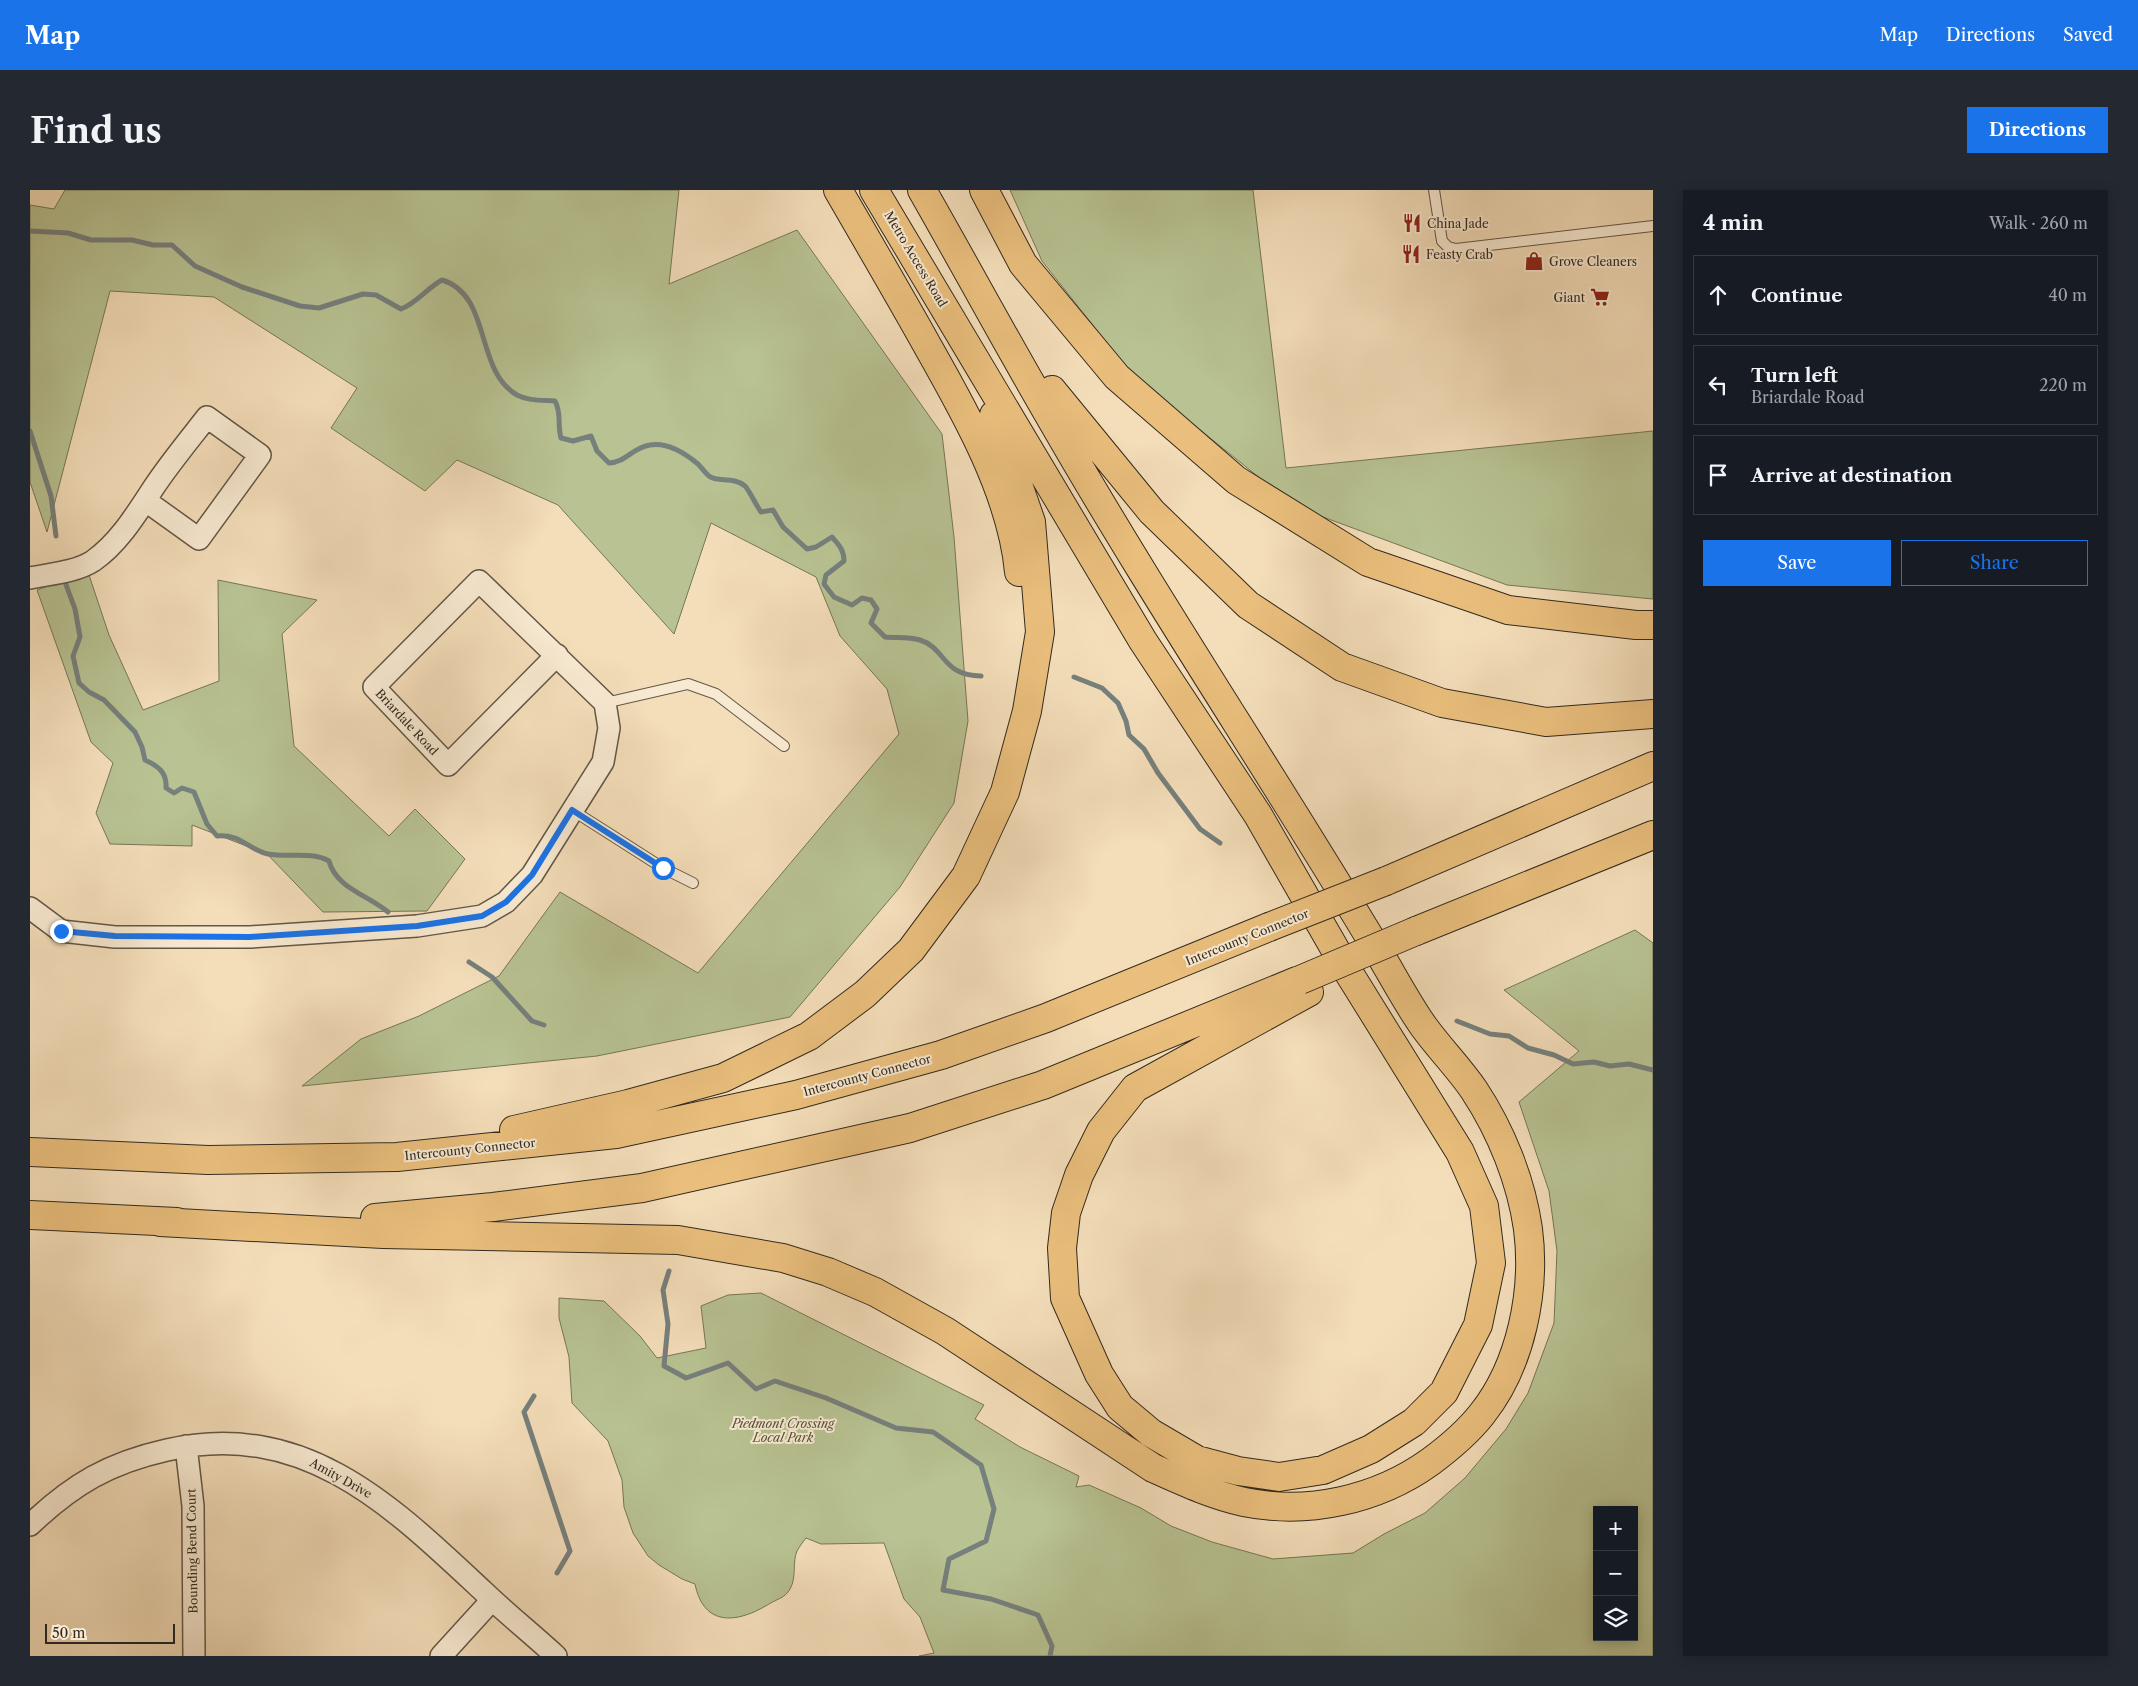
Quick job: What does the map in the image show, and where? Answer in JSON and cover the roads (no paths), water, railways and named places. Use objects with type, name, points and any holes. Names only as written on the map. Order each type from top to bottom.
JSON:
[{"type":"highway","points":[[838,190],[960,403],[991,469],[1017,549],[1027,711]]},
{"type":"highway","name":"Metro Access Road","points":[[874,190],[957,328]]},
{"type":"highway","points":[[30,1215],[383,1234],[678,1240],[783,1258],[828,1272],[890,1301],[944,1332],[1153,1468],[1188,1484],[1247,1502],[1320,1506],[1354,1498],[1393,1484],[1425,1465],[1457,1440],[1483,1412],[1502,1383],[1514,1352],[1526,1312],[1530,1277],[1528,1230],[1518,1184],[1502,1140],[1474,1090],[1422,1025],[1326,863],[1054,423],[922,190]]},
{"type":"highway","points":[[984,190],[1023,264],[1117,377],[1236,480],[1368,562],[1508,610],[1636,625],[1653,625]]},
{"type":"highway","points":[[972,276],[1066,409],[1152,512],[1248,605],[1342,668],[1442,703],[1546,722],[1653,714]]},
{"type":"highway","points":[[397,1157],[628,1104],[723,1078],[808,1036],[865,994],[911,950],[966,876],[1005,792],[1027,711],[1040,632],[1031,522],[1004,440],[957,328]]},
{"type":"highway","points":[[957,328],[1144,641],[1258,815],[1347,970],[1460,1152],[1484,1206],[1491,1263],[1478,1325],[1444,1392],[1414,1422],[1370,1449],[1324,1470],[1279,1477],[1238,1471],[1197,1460],[1151,1432],[1120,1407],[1099,1374],[1065,1298],[1062,1248],[1066,1213],[1079,1175],[1101,1131],[1135,1088],[1304,986],[1416,931],[1653,835]]},
{"type":"highway","name":"Intercounty Connector","points":[[30,1152],[208,1160],[397,1157],[616,1134],[796,1095],[941,1054],[1046,1018],[1269,927],[1386,882],[1653,766]]},
{"type":"highway","points":[[160,1222],[393,1217],[642,1188],[910,1128],[1043,1085],[1304,986]]},
{"type":"street","points":[[30,578],[66,571],[92,561],[116,539],[207,417],[260,455],[199,539],[146,501]]},
{"type":"street","name":"Briardale Road","points":[[557,655],[448,766],[374,687],[479,581],[557,655],[605,703]]},
{"type":"street","points":[[30,908],[61,931],[115,936],[250,937],[417,926],[482,916],[506,902],[532,875],[603,762],[609,728],[605,703]]},
{"type":"street","name":"Amity Drive","points":[[30,1525],[59,1497],[96,1474],[138,1457],[186,1446],[220,1443],[260,1446],[307,1459],[345,1478],[414,1526],[492,1600],[556,1656]]},
{"type":"street","name":"Bounding Bend Court","points":[[186,1446],[193,1506],[194,1656]]},
{"type":"street","points":[[441,1656],[492,1600]]},
{"type":"lane","points":[[1434,190],[1442,241],[1448,247],[1456,249],[1653,226]]},
{"type":"lane","points":[[605,703],[688,684],[716,694],[784,746]]},
{"type":"lane","points":[[572,810],[663,868],[693,883]]},
{"type":"waterway","points":[[30,231],[68,233],[91,240],[132,240],[153,245],[172,245],[195,266],[242,287],[300,306],[319,308],[363,294],[376,295],[401,309],[442,280],[458,288],[469,301],[494,369],[503,383],[521,397],[555,401],[558,410],[561,438],[573,441],[591,436],[597,451],[609,463],[620,460],[644,446],[663,445],[688,456],[713,478],[740,483],[747,488],[761,512],[773,510],[783,527],[807,549],[816,547],[832,537],[837,543],[842,551],[844,561],[826,575],[824,584],[834,597],[852,605],[862,598],[871,600],[877,609],[871,623],[885,637],[920,640],[935,649],[951,667],[959,672],[981,676]]},
{"type":"waterway","points":[[30,431],[51,496],[56,536]]},
{"type":"waterway","points":[[65,582],[75,609],[80,637],[73,656],[79,683],[89,692],[104,700],[135,732],[142,747],[145,760],[161,770],[165,778],[166,788],[174,793],[182,788],[194,792],[207,824],[217,836],[239,839],[255,849],[268,854],[307,855],[329,861],[338,878],[345,885],[388,912]]},
{"type":"waterway","points":[[1074,677],[1102,688],[1118,703],[1126,721],[1129,735],[1144,749],[1158,773],[1200,829],[1220,843]]},
{"type":"waterway","points":[[469,962],[492,977],[532,1021],[544,1025]]},
{"type":"waterway","points":[[1457,1021],[1490,1034],[1509,1036],[1528,1048],[1554,1055],[1573,1064],[1594,1062],[1610,1066],[1629,1064],[1653,1070]]},
{"type":"waterway","points":[[669,1271],[663,1290],[668,1324],[664,1366],[686,1378],[728,1363],[756,1389],[775,1381],[826,1398],[896,1428],[933,1432],[981,1465],[994,1509],[986,1541],[949,1559],[943,1590],[991,1599],[1038,1615],[1052,1646],[1050,1656]]},
{"type":"waterway","points":[[534,1396],[524,1412],[570,1551],[557,1573]]},
{"type":"place","name":"China Jade","points":[[1412,223]]},
{"type":"place","name":"Feasty Crab","points":[[1411,254]]},
{"type":"place","name":"Grove Cleaners","points":[[1534,261]]},
{"type":"place","name":"Giant","points":[[1600,297]]},
{"type":"park label","name":"Piedmont Crossing Local Park","points":[[783,1430]]}]
